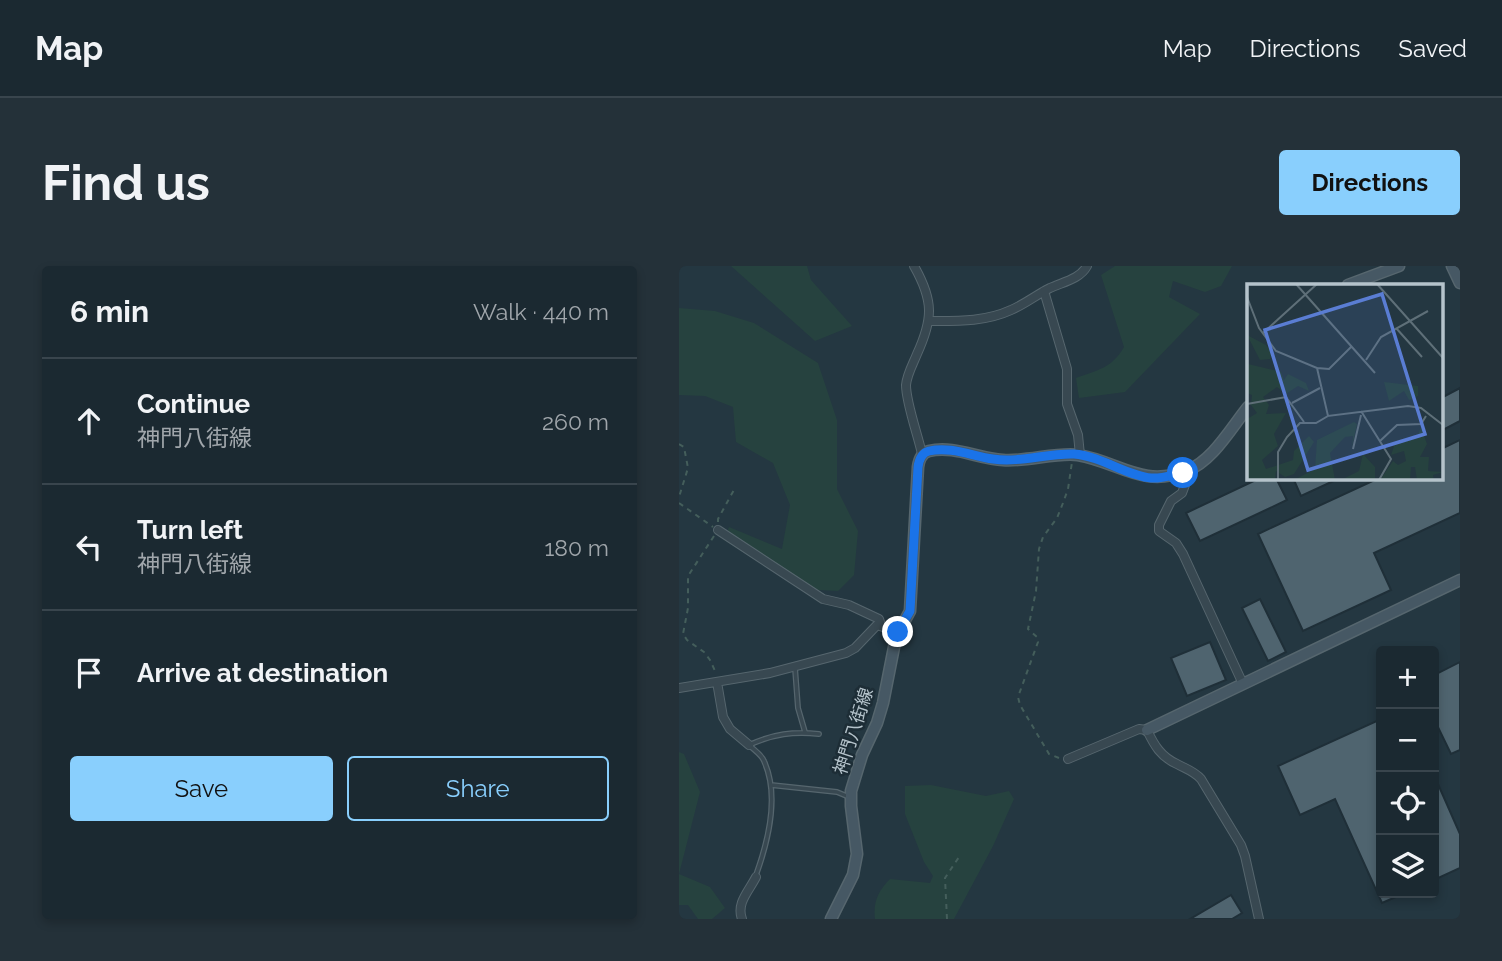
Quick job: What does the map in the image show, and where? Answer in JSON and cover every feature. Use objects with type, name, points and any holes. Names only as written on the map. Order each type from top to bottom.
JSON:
[{"type":"main road","points":[[1351,284],[1399,266]]},
{"type":"main road","points":[[1453,266],[1460,283]]},
{"type":"main road","points":[[922,454],[950,450],[989,459],[1016,461],[1076,455],[1111,464],[1141,476],[1167,477],[1194,468],[1208,457],[1247,408]]},
{"type":"main road","name":"神門八街線","points":[[831,919],[853,875],[857,855],[851,791],[883,703],[898,632],[910,611],[918,467],[922,454]]},
{"type":"main road","points":[[1147,730],[1460,580]]},
{"type":"street","points":[[914,266],[928,302],[929,321],[906,383],[922,454]]},
{"type":"street","points":[[929,321],[964,321],[998,316],[1080,275],[1087,266]]},
{"type":"street","points":[[1044,291],[1067,369],[1067,404],[1078,435],[1076,455]]},
{"type":"street","points":[[1183,473],[1185,485],[1182,494],[1171,501],[1159,525],[1159,531],[1176,543],[1183,554],[1243,684]]},
{"type":"street","points":[[718,530],[823,598],[849,605],[879,619],[881,625]]},
{"type":"street","points":[[679,688],[770,673],[846,653],[855,648],[877,625],[898,632]]},
{"type":"street","points":[[717,682],[723,717],[730,729],[750,745]]},
{"type":"street","points":[[1068,759],[1139,729],[1147,730],[1162,754],[1174,763],[1195,772],[1231,827],[1245,856],[1259,919]]},
{"type":"street","points":[[742,919],[740,906],[756,877]]},
{"type":"lane","points":[[795,666],[798,708],[805,733]]},
{"type":"lane","points":[[756,877],[767,844],[772,792],[764,760],[750,745],[785,733],[819,734]]},
{"type":"lane","points":[[770,785],[837,792],[851,798]]},
{"type":"path","points":[[679,444],[684,447],[688,468],[679,497]]},
{"type":"path","points":[[1068,759],[1049,754],[1018,697],[1038,642],[1037,637],[1028,629],[1036,591],[1039,549],[1043,537],[1057,518],[1076,455]]},
{"type":"path","points":[[717,682],[710,660],[687,640],[684,634],[688,608],[688,576],[718,530],[718,519],[736,488]]},
{"type":"path","points":[[679,503],[718,530]]},
{"type":"path","points":[[947,919],[945,878],[961,854]]},
{"type":"green space","points":[[731,266],[807,266],[811,280],[852,326],[815,341]]},
{"type":"green space","points":[[1115,266],[1232,266],[1221,286],[1205,292],[1173,281],[1169,297],[1200,314],[1125,392],[1079,398],[1076,378],[1109,364],[1124,347],[1101,275]]},
{"type":"green space","points":[[679,308],[715,311],[754,323],[818,363],[837,420],[837,489],[858,531],[854,575],[838,591],[801,589],[724,540],[729,527],[782,549],[790,505],[773,463],[736,442],[733,407],[705,396],[679,395]]},
{"type":"green space","points":[[679,752],[684,754],[700,792],[679,874]]},
{"type":"green space","points":[[931,785],[986,796],[1009,791],[1014,799],[993,846],[954,919],[875,919],[877,897],[890,879],[930,883],[933,876],[924,862],[905,814],[905,786]]},
{"type":"green space","points":[[679,874],[710,887],[725,908],[712,919],[698,919],[688,905],[679,905]]},
{"type":"building","points":[[1460,388],[1460,421],[1443,430],[1443,397]]},
{"type":"building","points":[[1460,440],[1460,513],[1374,553],[1391,590],[1303,631],[1258,534],[1375,480],[1443,480],[1443,448]]},
{"type":"building","points":[[1256,480],[1277,480],[1287,500],[1200,541],[1186,513]]},
{"type":"building","points":[[1294,480],[1336,480],[1301,496]]},
{"type":"building","points":[[1260,599],[1286,652],[1268,661],[1242,608]]},
{"type":"building","points":[[1210,642],[1226,680],[1187,696],[1171,658]]},
{"type":"building","points":[[1460,662],[1460,750],[1451,754],[1439,729],[1439,672]]},
{"type":"building","points":[[1376,721],[1376,890],[1335,799],[1300,815],[1278,766]]},
{"type":"building","points":[[1439,786],[1460,834],[1460,868],[1439,878]]},
{"type":"building","points":[[1231,895],[1242,913],[1232,919],[1190,919]]},
{"type":"building","points":[[1380,898],[1394,898],[1382,903]]},
{"type":"route","points":[[898,632],[910,611],[918,467],[922,454],[950,450],[989,459],[1016,461],[1073,454],[1152,478],[1183,473]]}]
